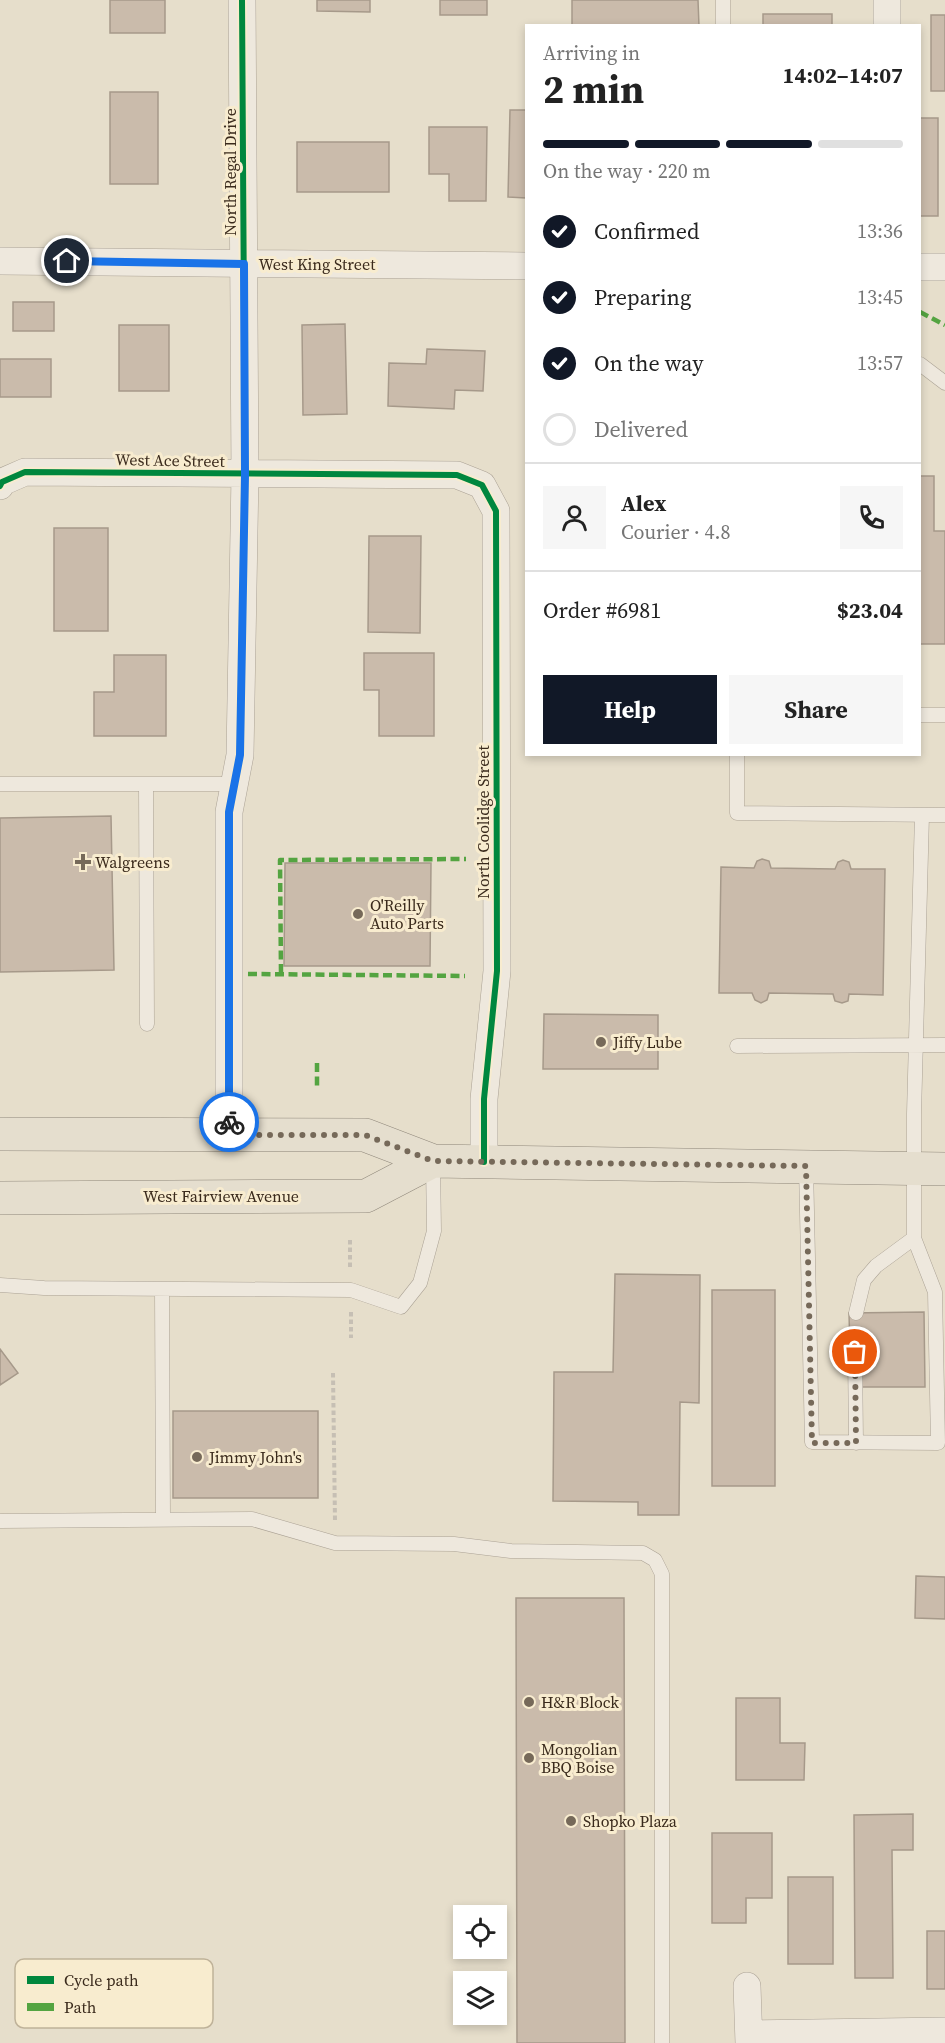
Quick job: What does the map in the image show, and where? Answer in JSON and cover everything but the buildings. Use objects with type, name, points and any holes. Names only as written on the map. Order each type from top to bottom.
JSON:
[{"type":"main road","name":"West Fairview Avenue","points":[[0,1134],[365,1135],[433,1161],[929,1169]]},
{"type":"main road","name":"West Fairview Avenue","points":[[0,1197],[366,1196],[433,1161]]},
{"type":"street","name":"North Regal Drive","points":[[229,1135],[229,812],[240,755],[245,475],[242,0]]},
{"type":"street","points":[[887,0],[887,24]]},
{"type":"street","name":"West King Street","points":[[0,261],[525,266]]},
{"type":"street","points":[[921,267],[945,267]]},
{"type":"street","name":"West Ace Street","points":[[1,484],[25,472],[457,475],[482,485]]},
{"type":"street","name":"North Coolidge Street","points":[[482,485],[496,511],[497,811],[497,970],[484,1099],[484,1162]]},
{"type":"street","points":[[747,1986],[749,2038],[945,2031]]},
{"type":"lane","points":[[723,0],[723,24]]},
{"type":"lane","points":[[921,365],[945,383]]},
{"type":"lane","points":[[921,715],[945,715]]},
{"type":"lane","points":[[737,756],[737,813],[945,815]]},
{"type":"lane","points":[[0,784],[234,784]]},
{"type":"lane","points":[[146,784],[147,1024]]},
{"type":"lane","points":[[806,1166],[812,1443],[938,1443],[936,1292],[914,1238],[929,1169],[916,1045],[922,815]]},
{"type":"lane","points":[[737,1046],[945,1045]]},
{"type":"lane","points":[[0,1285],[44,1288],[351,1290],[401,1307],[420,1283],[434,1231],[433,1161]]},
{"type":"lane","points":[[856,1313],[864,1280],[876,1266],[914,1238]]},
{"type":"lane","points":[[162,1289],[163,1519]]},
{"type":"lane","points":[[855,1352],[856,1443]]},
{"type":"lane","points":[[0,1521],[252,1519],[335,1543],[454,1544],[511,1551],[643,1553],[655,1560],[662,1574],[662,2043]]},
{"type":"path","points":[[350,1240],[350,1269]]},
{"type":"path","points":[[351,1306],[351,1338]]},
{"type":"path","points":[[333,1373],[335,1522]]},
{"type":"marked path","points":[[921,313],[945,325]]},
{"type":"marked path","points":[[281,973],[280,860],[466,859]]},
{"type":"marked path","points":[[248,974],[465,976]]},
{"type":"marked path","points":[[317,1063],[317,1090]]},
{"type":"cycle path","points":[[229,1135],[229,812],[240,755],[245,475],[242,0]]},
{"type":"cycle path","points":[[0,486],[2,482],[25,472],[457,475],[482,485],[496,511],[497,971],[484,1099],[484,1162]]},
{"type":"way so far","points":[[229,1122],[229,1135],[365,1135],[433,1161],[806,1166],[812,1443],[856,1443],[855,1352]]},
{"type":"place","name":"Walgreens","points":[[83,862]]},
{"type":"place","name":"O'Reilly Auto Parts","points":[[358,914]]},
{"type":"place","name":"Jiffy Lube","points":[[601,1042]]},
{"type":"place","name":"Jimmy John's","points":[[197,1457]]},
{"type":"place","name":"H&R Block","points":[[529,1702]]},
{"type":"place","name":"Mongolian BBQ Boise","points":[[529,1758]]},
{"type":"place","name":"Shopko Plaza","points":[[571,1821]]},
{"type":"route","points":[[67,261],[244,264],[245,475],[240,755],[229,812],[229,1122]]}]
